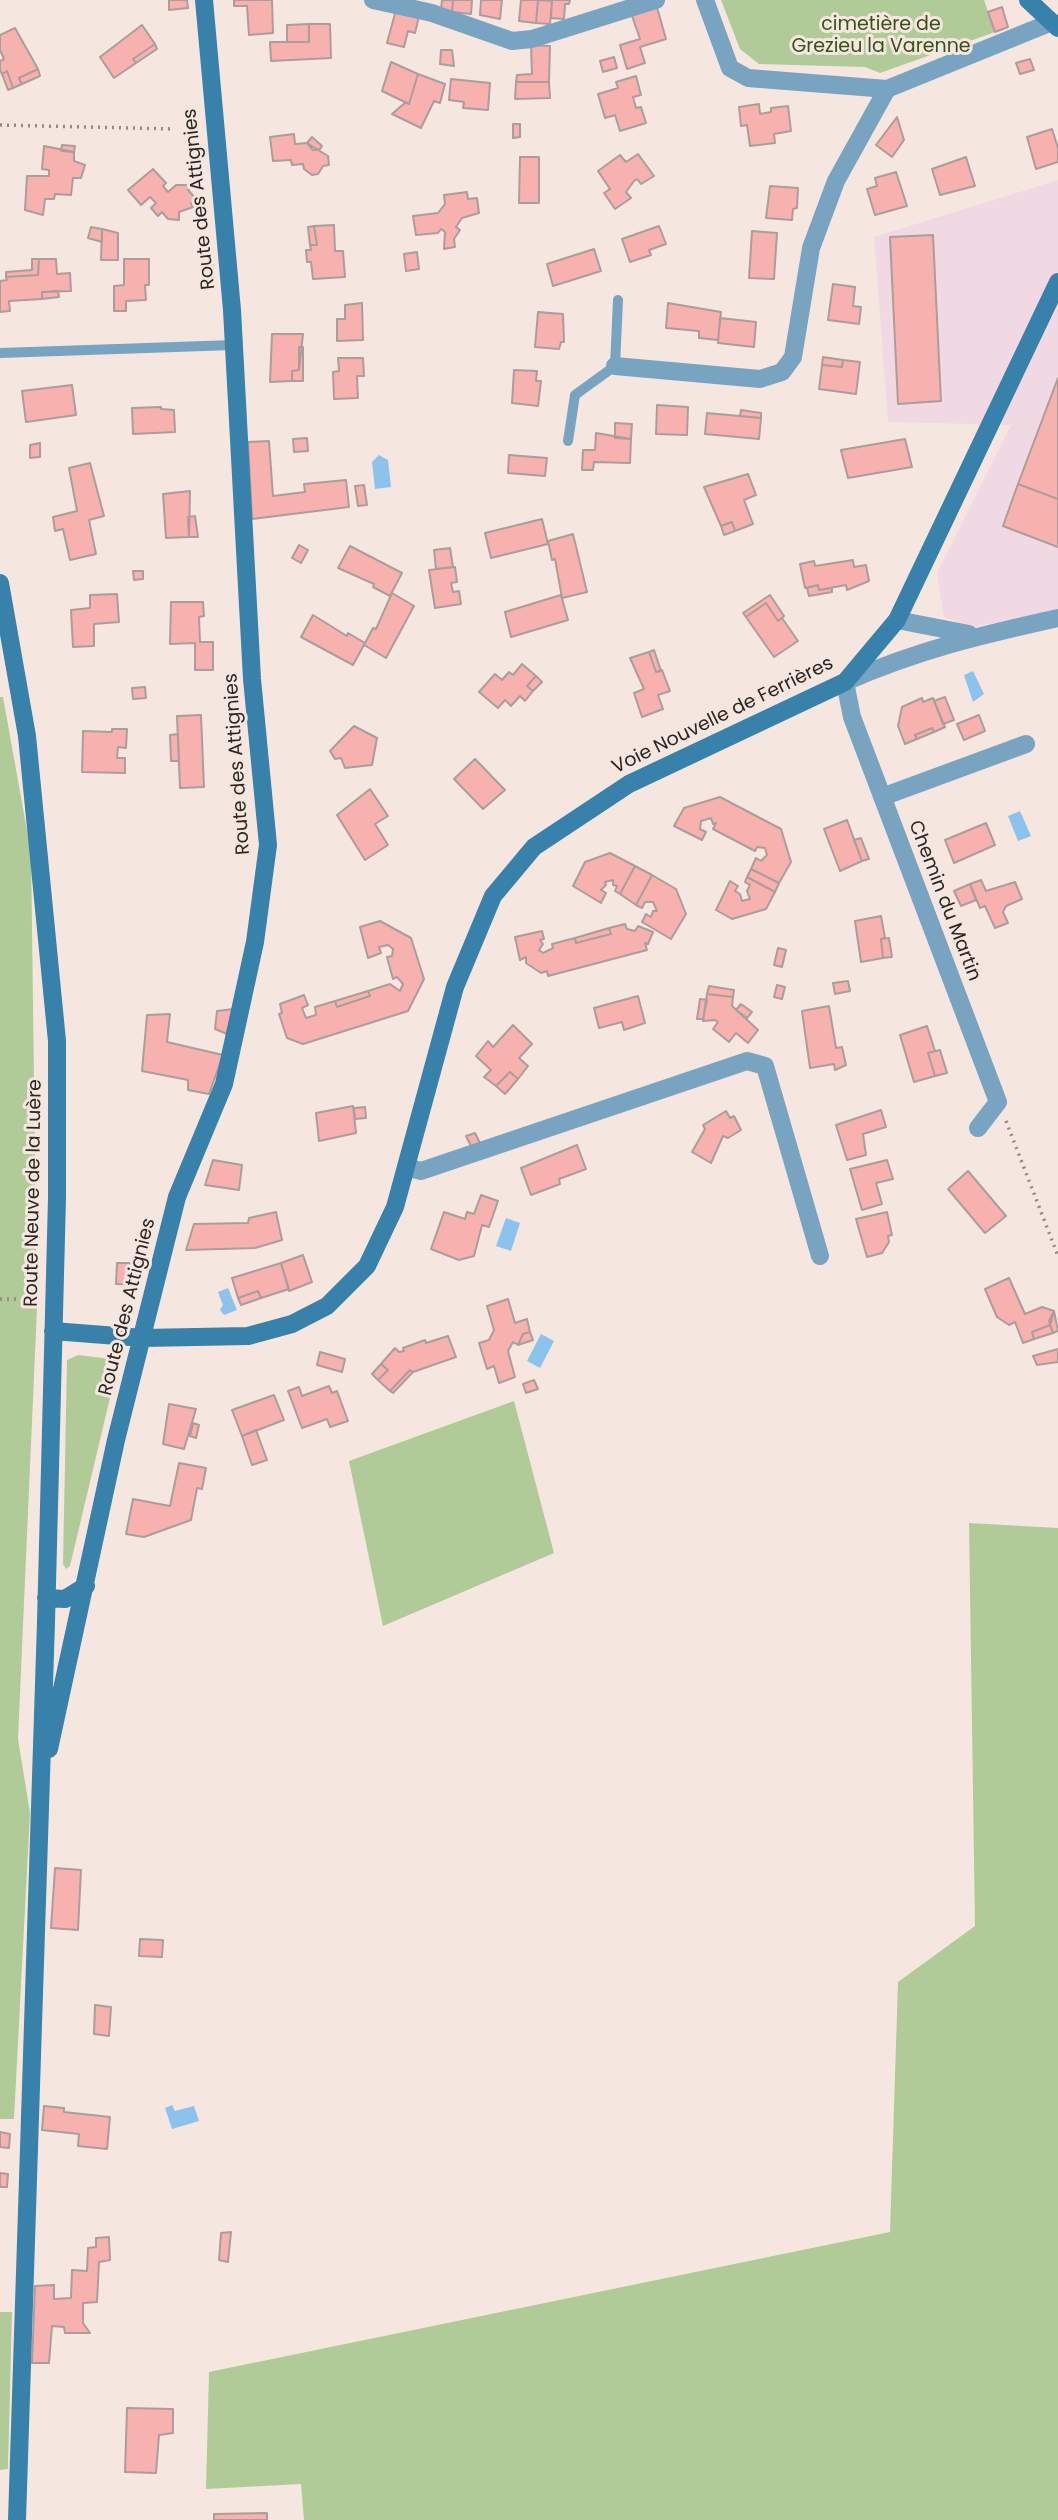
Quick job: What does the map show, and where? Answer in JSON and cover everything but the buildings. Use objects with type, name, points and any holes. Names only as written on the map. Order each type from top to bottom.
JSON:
[{"type":"street","name":"Route des Attignies","points":[[38,1808],[72,1636],[86,1586],[116,1440],[177,1197],[224,1084],[255,942],[268,845],[252,679],[234,345],[204,0]]},
{"type":"street","points":[[373,0],[432,7],[512,41],[533,39],[656,0]]},
{"type":"street","points":[[705,0],[730,68],[748,78],[887,89],[1055,25],[1028,0]]},
{"type":"street","points":[[615,366],[760,379],[782,372],[793,357],[811,248],[836,181],[887,89]]},
{"type":"street","name":"Voie Nouvelle de Ferrières","points":[[53,1331],[143,1338],[248,1336],[292,1324],[327,1306],[367,1266],[395,1207],[455,987],[493,896],[534,847],[629,784],[845,682],[897,620],[1058,282]]},
{"type":"street","name":"Route Neuve de la Luère","points":[[0,583],[27,736],[57,1041],[54,1298],[38,1808]]},
{"type":"street","points":[[845,682],[902,657],[976,636],[1058,618]]},
{"type":"street","points":[[897,620],[976,636]]},
{"type":"street","name":"Chemin du Martin","points":[[845,682],[852,717],[998,1102]]},
{"type":"street","points":[[882,797],[1026,744]]},
{"type":"street","points":[[406,1167],[421,1171],[747,1061],[765,1066],[820,1256]]},
{"type":"street","points":[[978,1128],[998,1102]]},
{"type":"street","points":[[46,1598],[65,1599],[86,1586]]},
{"type":"street","points":[[17,2520],[38,1808]]},
{"type":"lane","points":[[568,441],[575,395],[615,366],[618,300]]},
{"type":"lane","points":[[0,353],[234,345]]},
{"type":"path","points":[[0,125],[174,129]]},
{"type":"path","points":[[998,1102],[1058,1256]]},
{"type":"path","points":[[0,1299],[54,1298]]},
{"type":"shaded area","points":[[1058,180],[1058,610],[972,627],[944,617],[937,573],[1011,425],[888,422],[874,237]]},
{"type":"green space","name":"cimetière de Grezieu la Varenne","points":[[721,0],[984,0],[995,32],[880,73],[865,67],[759,64],[740,49]]},
{"type":"green space","points":[[0,697],[3,697],[31,853],[37,1308],[18,1739],[30,1813],[14,2119],[0,2119]]},
{"type":"green space","points":[[78,1355],[119,1360],[70,1566],[66,1569],[63,1564],[67,1360]]},
{"type":"green space","points":[[514,1401],[554,1553],[383,1626],[349,1461]]},
{"type":"green space","points":[[969,1523],[1058,1528],[1058,2520],[304,2520],[301,2484],[206,2489],[209,2372],[890,2232],[898,1982],[975,1926]]},
{"type":"green space","points":[[0,2312],[12,2312],[8,2469],[0,2470]]},
{"type":"water","points":[[379,455],[388,460],[391,487],[375,489],[372,462]]},
{"type":"water","points":[[973,671],[984,694],[973,702],[964,675]]},
{"type":"water","points":[[1020,811],[1031,836],[1018,841],[1008,816]]},
{"type":"water","points":[[506,1218],[520,1223],[511,1251],[496,1246]]},
{"type":"water","points":[[228,1288],[237,1310],[224,1315],[220,1310],[223,1305],[218,1292]]},
{"type":"water","points":[[541,1334],[554,1341],[540,1368],[527,1361]]},
{"type":"water","points":[[172,2105],[175,2111],[194,2106],[199,2121],[172,2129],[165,2108]]}]
